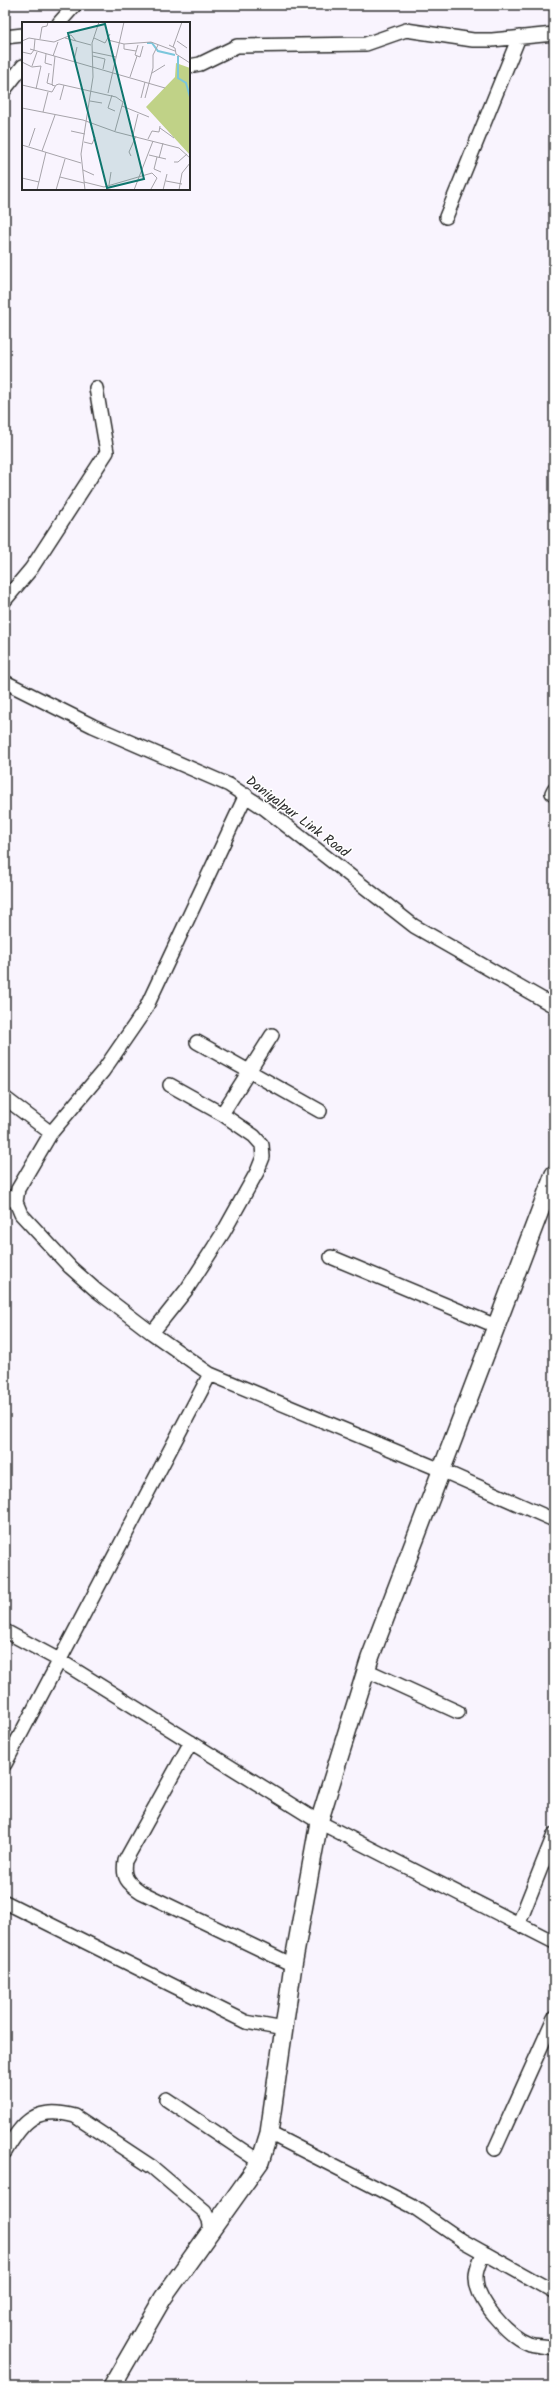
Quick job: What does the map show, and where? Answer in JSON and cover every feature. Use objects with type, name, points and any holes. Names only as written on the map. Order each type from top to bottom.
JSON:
[{"type":"street","points":[[60,22],[74,5]]},
{"type":"street","points":[[190,66],[200,64],[237,46],[366,44],[406,30],[473,40],[554,34]]},
{"type":"street","points":[[5,37],[22,35]]},
{"type":"street","points":[[446,217],[519,37]]},
{"type":"street","points":[[5,89],[22,67]]},
{"type":"street","points":[[5,600],[31,569],[107,452],[96,388]]},
{"type":"street","name":"Daniyalpur Link Road","points":[[5,682],[92,726],[229,785],[246,795],[414,926],[554,1006]]},
{"type":"street","points":[[246,795],[145,1010],[103,1071],[51,1133],[18,1189],[10,1199],[21,1214],[70,1267],[97,1291],[152,1333],[210,1374],[441,1470],[554,1520]]},
{"type":"street","points":[[222,1114],[272,1035]]},
{"type":"street","points":[[197,1042],[320,1111]]},
{"type":"street","points":[[152,1333],[191,1283],[227,1226],[257,1172],[263,1157],[262,1145],[254,1136],[222,1114],[170,1084]]},
{"type":"street","points":[[5,1098],[51,1133]]},
{"type":"street","points":[[112,2386],[163,2298],[260,2162],[269,2133],[293,1965],[319,1822],[366,1670],[554,1174]]},
{"type":"street","points":[[331,1257],[496,1326]]},
{"type":"street","points":[[5,1764],[210,1374]]},
{"type":"street","points":[[5,1631],[59,1660],[319,1822],[554,1942]]},
{"type":"street","points":[[366,1670],[458,1712]]},
{"type":"street","points":[[191,1742],[125,1861],[123,1872],[125,1878],[127,1882],[141,1892],[293,1965]]},
{"type":"street","points":[[519,1923],[554,1835]]},
{"type":"street","points":[[5,1902],[246,2022],[284,2029]]},
{"type":"street","points":[[495,2149],[554,2018]]},
{"type":"street","points":[[166,2099],[260,2162]]},
{"type":"street","points":[[5,2152],[9,2137],[34,2115],[42,2113],[66,2113],[75,2116],[152,2167],[205,2212],[209,2220],[211,2231]]},
{"type":"street","points":[[269,2133],[412,2206],[484,2252],[554,2292]]},
{"type":"street","points":[[484,2252],[476,2275],[477,2288],[484,2302],[516,2337],[530,2344],[554,2348]]}]
